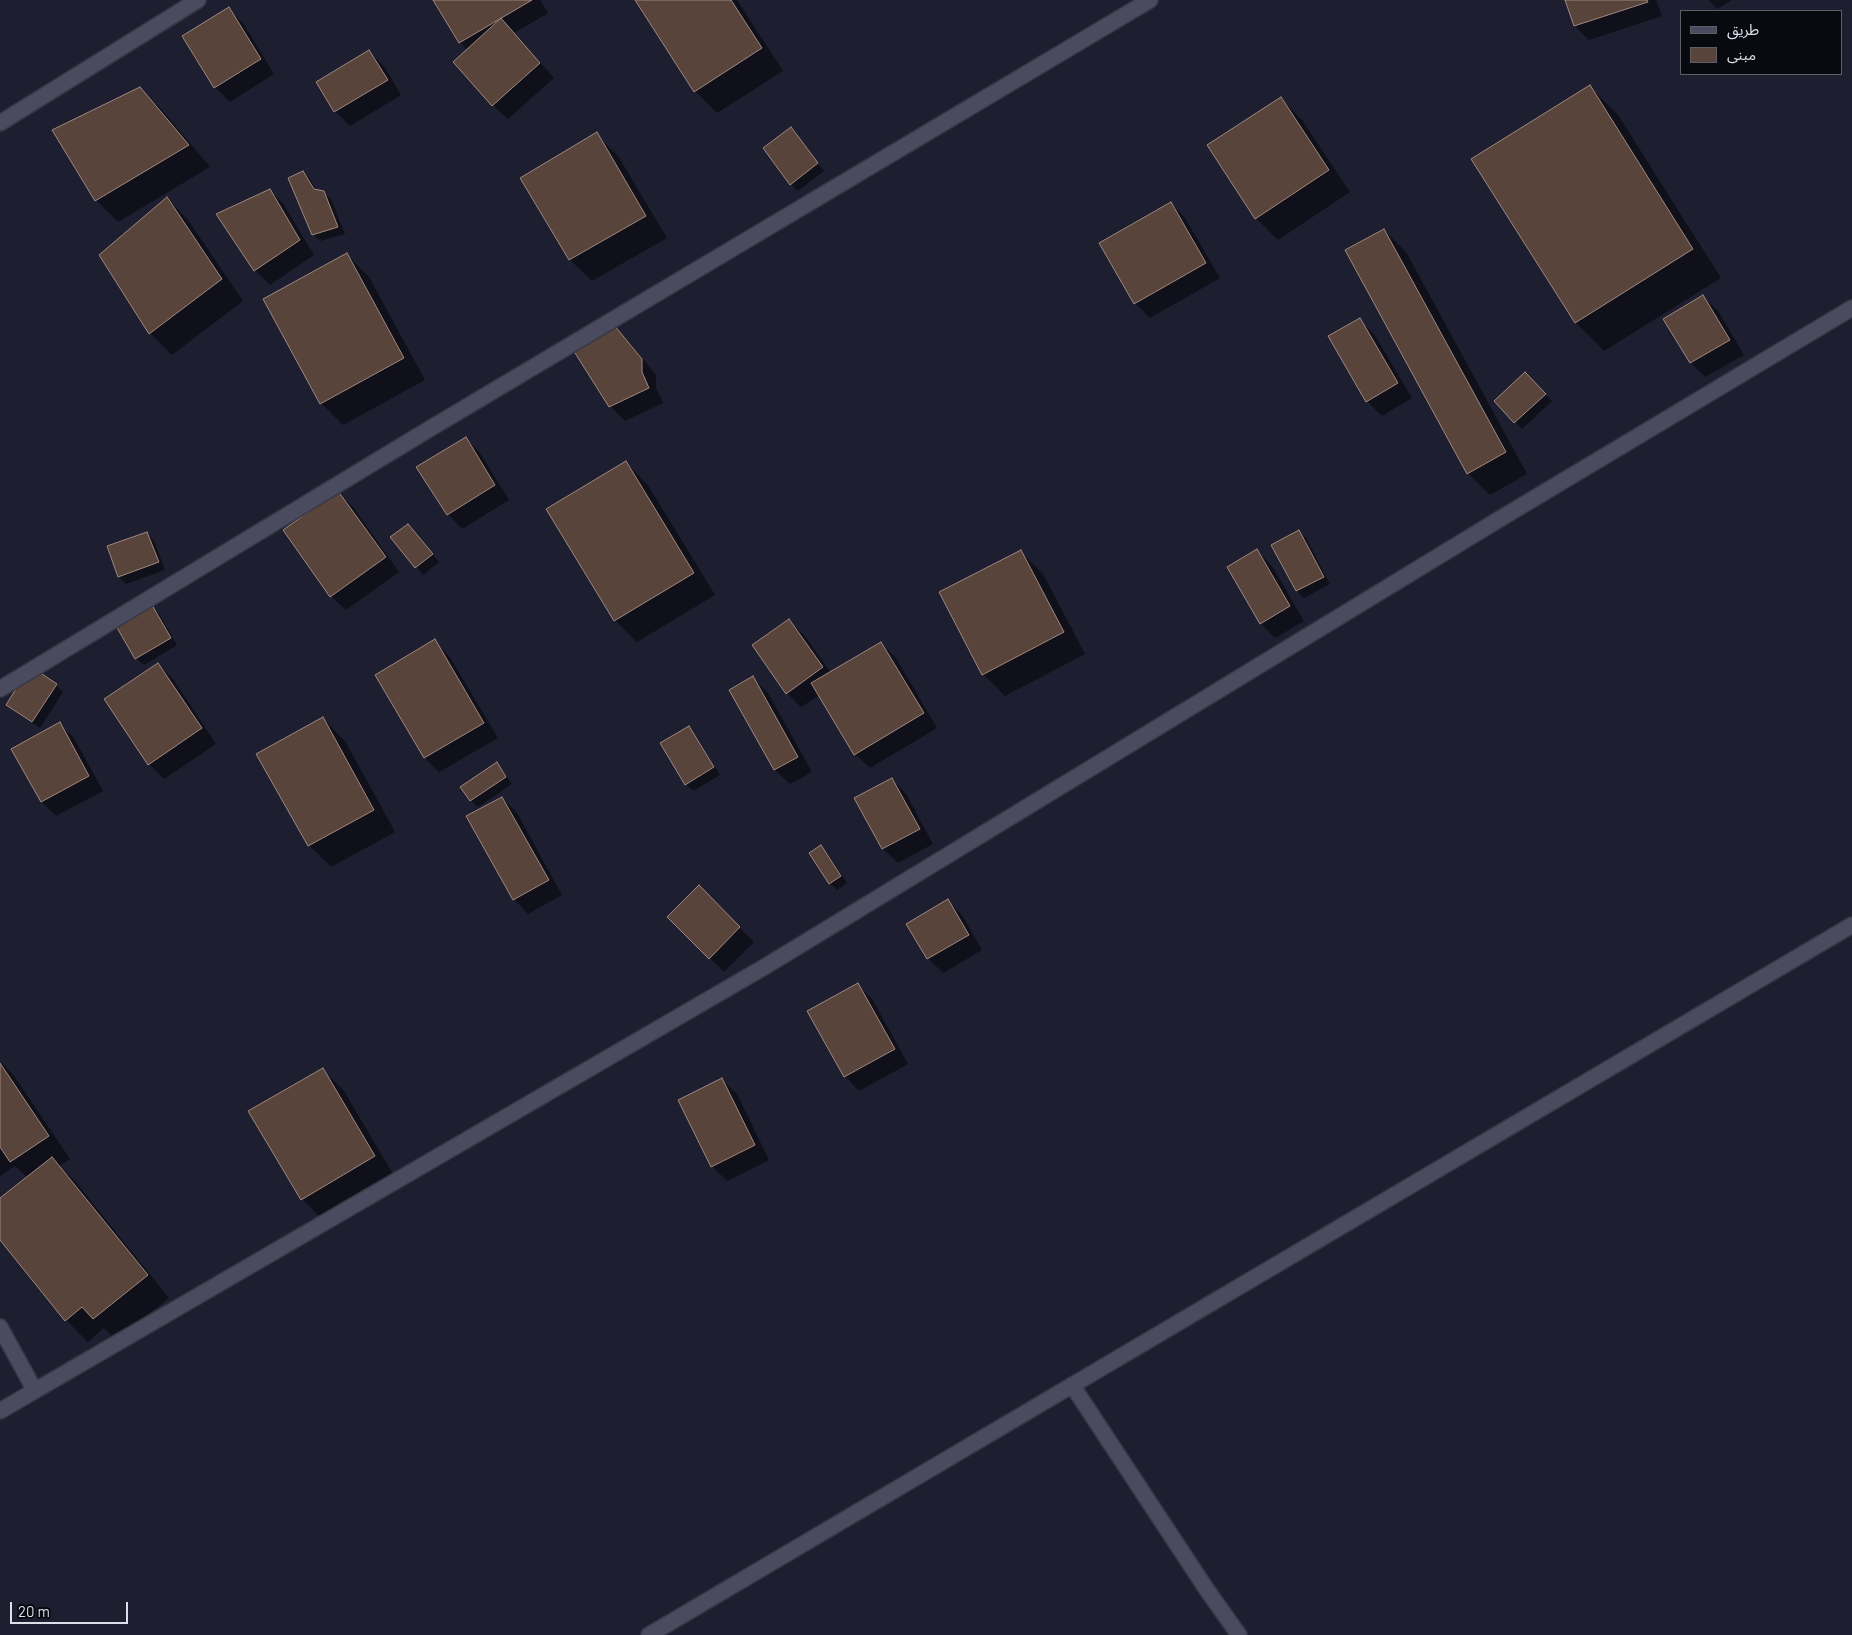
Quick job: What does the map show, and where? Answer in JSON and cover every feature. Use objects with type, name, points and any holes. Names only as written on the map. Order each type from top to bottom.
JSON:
[{"type":"street","points":[[0,123],[198,0]]},
{"type":"street","points":[[0,690],[431,428],[1150,0]]},
{"type":"street","points":[[0,1411],[766,966],[1498,520],[1852,308]]},
{"type":"street","points":[[649,1635],[1852,925]]},
{"type":"street","points":[[0,1327],[34,1390]]},
{"type":"street","points":[[1072,1385],[1207,1590],[1239,1635]]},
{"type":"building","points":[[433,0],[532,0],[459,43]]},
{"type":"building","points":[[635,0],[731,0],[762,48],[694,92]]},
{"type":"building","points":[[1565,0],[1647,0],[1648,2],[1574,26]]},
{"type":"building","points":[[229,7],[261,59],[214,88],[182,36]]},
{"type":"building","points":[[501,18],[540,63],[492,106],[453,62]]},
{"type":"building","points":[[369,50],[388,80],[334,112],[316,82]]},
{"type":"building","points":[[1590,85],[1693,249],[1575,323],[1471,159]]},
{"type":"building","points":[[140,87],[189,145],[95,201],[52,130]]},
{"type":"building","points":[[1281,97],[1329,170],[1255,219],[1207,145]]},
{"type":"building","points":[[791,127],[818,163],[790,185],[763,148]]},
{"type":"building","points":[[597,132],[646,216],[569,260],[520,178]]},
{"type":"building","points":[[303,171],[314,189],[324,191],[338,227],[312,235],[288,178]]},
{"type":"building","points":[[270,189],[300,240],[254,271],[216,214]]},
{"type":"building","points":[[167,197],[222,279],[149,334],[99,255]]},
{"type":"building","points":[[1171,202],[1206,263],[1134,304],[1099,243]]},
{"type":"building","points":[[1384,229],[1506,452],[1467,474],[1345,250]]},
{"type":"building","points":[[347,253],[404,358],[320,404],[263,299]]},
{"type":"building","points":[[1703,295],[1730,340],[1690,363],[1663,319]]},
{"type":"building","points":[[1360,318],[1398,383],[1366,402],[1328,336]]},
{"type":"building","points":[[614,325],[642,359],[642,372],[649,388],[609,407],[570,345]]},
{"type":"building","points":[[1525,372],[1546,394],[1514,423],[1494,401]]},
{"type":"building","points":[[466,437],[495,485],[447,515],[416,467]]},
{"type":"building","points":[[626,461],[694,573],[614,621],[546,509]]},
{"type":"building","points":[[338,491],[386,557],[330,597],[283,530]]},
{"type":"building","points":[[408,524],[433,554],[415,568],[390,537]]},
{"type":"building","points":[[1299,530],[1324,577],[1296,591],[1271,545]]},
{"type":"building","points":[[147,532],[159,562],[118,577],[107,546]]},
{"type":"building","points":[[1257,549],[1290,606],[1260,624],[1227,567]]},
{"type":"building","points":[[1021,550],[1064,632],[982,675],[939,592]]},
{"type":"building","points":[[152,605],[171,638],[135,659],[116,626]]},
{"type":"building","points":[[789,619],[823,667],[786,694],[752,645]]},
{"type":"building","points":[[435,639],[484,723],[424,758],[375,675]]},
{"type":"building","points":[[881,642],[924,713],[854,755],[811,683]]},
{"type":"building","points":[[158,663],[202,728],[148,765],[104,699]]},
{"type":"building","points":[[30,666],[57,684],[32,722],[6,705]]},
{"type":"building","points":[[753,676],[798,757],[774,770],[729,690]]},
{"type":"building","points":[[323,717],[374,810],[308,846],[256,754]]},
{"type":"building","points":[[60,722],[89,776],[41,802],[11,749]]},
{"type":"building","points":[[689,726],[714,767],[685,785],[660,743]]},
{"type":"building","points":[[497,762],[506,777],[470,801],[460,787]]},
{"type":"building","points":[[892,778],[920,829],[882,849],[854,798]]},
{"type":"building","points":[[502,797],[549,880],[513,900],[466,816]]},
{"type":"building","points":[[821,845],[841,876],[829,884],[809,853]]},
{"type":"building","points":[[699,885],[740,927],[709,959],[667,917]]},
{"type":"building","points":[[948,899],[969,935],[927,959],[906,924]]},
{"type":"building","points":[[858,983],[895,1049],[844,1077],[807,1011]]},
{"type":"building","points":[[0,1063],[49,1136],[10,1162],[0,1147]]},
{"type":"building","points":[[323,1068],[375,1156],[301,1200],[248,1111]]},
{"type":"building","points":[[722,1078],[755,1145],[711,1167],[678,1100]]},
{"type":"building","points":[[52,1157],[148,1275],[93,1319],[82,1307],[65,1321],[0,1240],[0,1198]]}]
